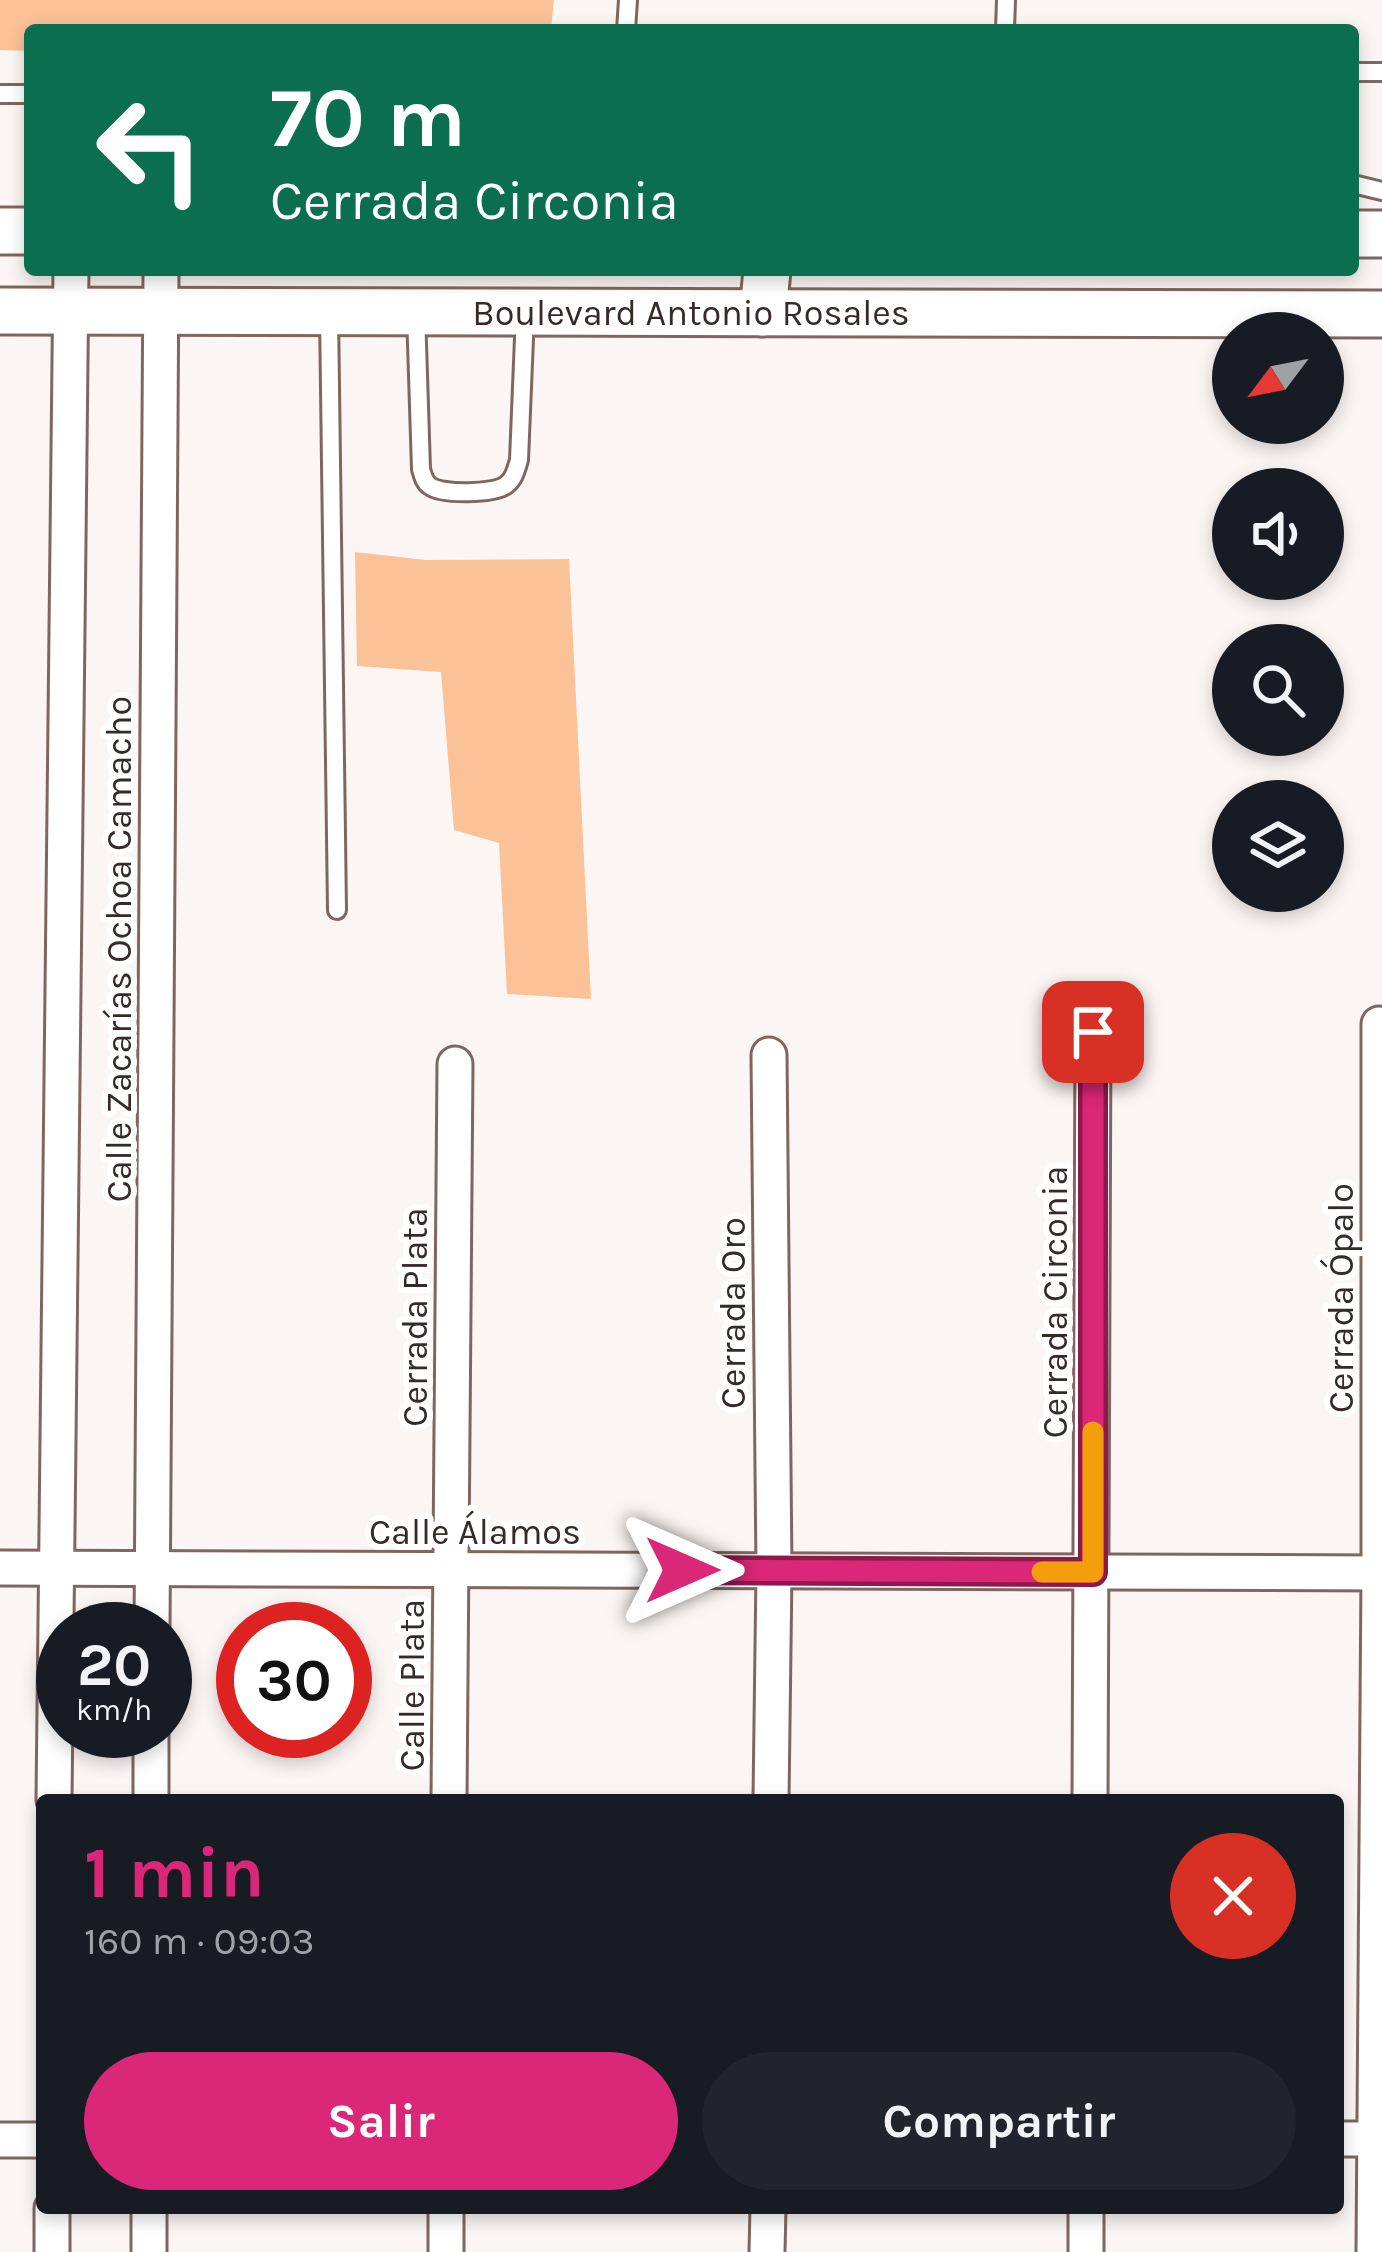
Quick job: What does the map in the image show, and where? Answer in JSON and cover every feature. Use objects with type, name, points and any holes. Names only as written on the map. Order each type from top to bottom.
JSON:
[{"type":"main road","name":"Boulevard Antonio Rosales","points":[[0,311],[70,291],[161,291],[329,312],[525,312],[765,291],[1382,314]]},
{"type":"street","name":"Calle Zacarías Ochoa Camacho","points":[[54,1794],[70,291]]},
{"type":"street","name":"Calle Zacarías Ochoa Camacho","points":[[152,1602],[161,291]]},
{"type":"street","name":"Cerrada Ópalo","points":[[1374,2252],[1381,1573],[1379,1024]]},
{"type":"street","name":"Cerrada Circonia","points":[[1090,1794],[1093,1032]]},
{"type":"street","name":"Cerrada Oro","points":[[769,1055],[771,1794]]},
{"type":"street","name":"Cerrada Plata","points":[[451,1570],[455,1064]]},
{"type":"street","name":"Calle Álamos","points":[[0,1568],[1381,1573]]},
{"type":"street","name":"Calle Plata","points":[[449,1794],[451,1570]]},
{"type":"street","points":[[151,1794],[152,1758]]},
{"type":"street","points":[[0,2140],[36,2140]]},
{"type":"street","points":[[1344,2140],[1378,2140]]},
{"type":"street","points":[[52,2214],[52,2252]]},
{"type":"street","points":[[149,2214],[149,2252]]},
{"type":"street","points":[[446,2214],[446,2252]]},
{"type":"street","points":[[767,2252],[768,2214]]},
{"type":"street","points":[[1086,2214],[1086,2252]]},
{"type":"lane","points":[[416,311],[421,470],[432,488],[447,491],[494,491],[515,476],[525,312]]},
{"type":"lane","points":[[329,312],[337,910]]},
{"type":"building","points":[[0,0],[554,0],[552,24],[24,24],[24,51],[0,50]]},
{"type":"building","points":[[355,552],[426,560],[569,559],[591,999],[507,994],[499,843],[454,830],[441,672],[357,666]]},
{"type":"slow traffic","points":[[1042,1572],[1093,1572],[1093,1432]]},
{"type":"route","points":[[682,1570],[1093,1572],[1093,1032]]}]
